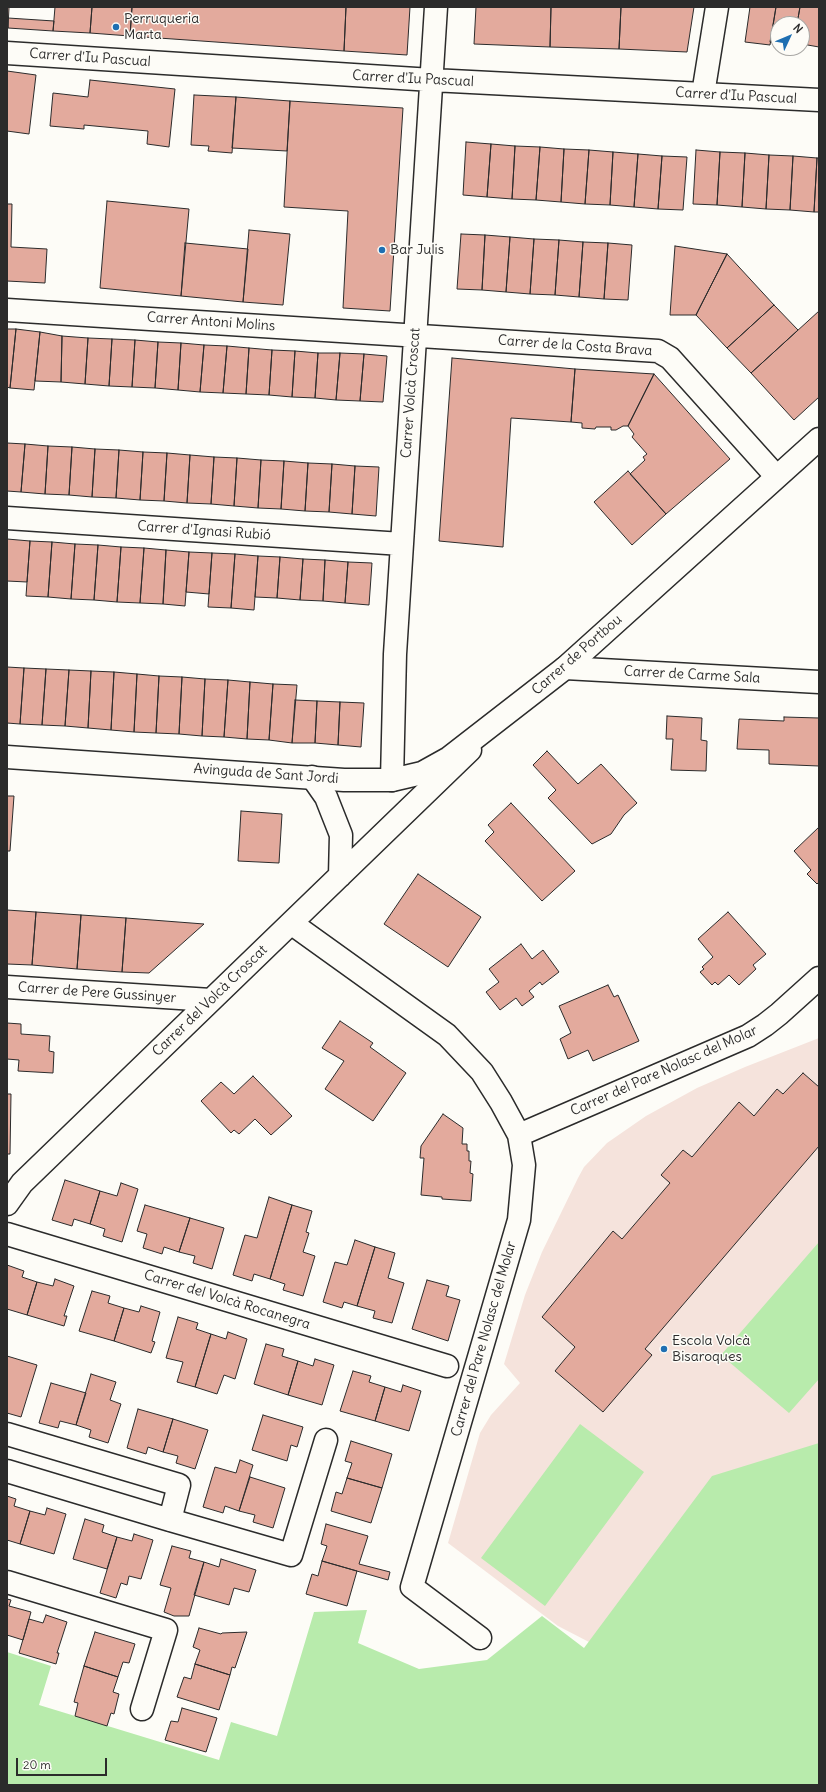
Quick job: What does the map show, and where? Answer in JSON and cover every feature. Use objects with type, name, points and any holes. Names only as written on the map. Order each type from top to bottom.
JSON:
[{"type":"street","name":"Carrer Volcà Croscat","points":[[392,780],[395,654],[436,7]]},
{"type":"street","points":[[703,94],[717,7]]},
{"type":"street","name":"Carrer d'Iu Pascual","points":[[7,53],[432,80],[819,100]]},
{"type":"street","name":"Carrer Antoni Molins","points":[[7,310],[416,335]]},
{"type":"street","name":"Carrer de la Costa Brava","points":[[416,335],[658,351],[670,358],[776,476]]},
{"type":"street","name":"Carrer de Portbou","points":[[340,876],[506,716],[565,668],[776,476],[819,439]]},
{"type":"street","name":"Carrer d'Ignasi Rubió","points":[[7,518],[402,544]]},
{"type":"street","name":"Carrer de Carme Sala","points":[[565,668],[819,682]]},
{"type":"street","name":"Avinguda de Sant Jordi","points":[[7,757],[344,780],[392,780],[422,773],[442,762],[506,716]]},
{"type":"street","points":[[312,777],[326,797],[341,835],[340,876]]},
{"type":"street","name":"Carrer del Volcà Croscat","points":[[7,1204],[14,1183],[211,1000],[340,876]]},
{"type":"street","name":"Carrer del Pare Nolasc del Molar","points":[[291,923],[447,1035],[482,1072],[519,1135],[524,1165],[519,1220],[412,1587],[480,1638]]},
{"type":"street","name":"Carrer del Pare Nolasc del Molar","points":[[519,1135],[748,1036],[765,1026],[819,978]]},
{"type":"street","name":"Carrer de Pere Gussinyer","points":[[7,987],[211,1000]]},
{"type":"street","name":"Carrer del Volcà Rocanegra","points":[[7,1234],[447,1366]]},
{"type":"street","points":[[7,1434],[179,1485],[170,1520]]},
{"type":"street","points":[[7,1471],[290,1555],[326,1440]]},
{"type":"street","points":[[7,1582],[166,1630],[142,1709]]},
{"type":"shaded area","name":"Escola Volcà Bisaroques","points":[[819,1038],[819,1446],[629,1598],[589,1642],[558,1626],[448,1543],[480,1433],[491,1415],[520,1383],[504,1364],[525,1295],[542,1252],[578,1178],[584,1167],[607,1143],[646,1116],[697,1088],[745,1067]]},
{"type":"green space","points":[[819,1242],[819,1379],[789,1413],[721,1355]]},
{"type":"green space","points":[[580,1424],[644,1472],[545,1606],[481,1558]]},
{"type":"green space","points":[[819,1443],[819,1785],[7,1785],[7,1652],[51,1666],[39,1705],[219,1760],[231,1722],[277,1736],[314,1612],[367,1610],[358,1643],[419,1669],[487,1660],[542,1616],[584,1648],[712,1476]]},
{"type":"building","points":[[7,7],[9,7],[8,28],[7,28]]},
{"type":"building","points":[[55,7],[92,7],[90,33],[53,31]]},
{"type":"building","points":[[92,7],[132,7],[130,36],[90,33]]},
{"type":"building","points":[[132,7],[346,7],[344,51],[130,36]]},
{"type":"building","points":[[346,7],[410,7],[407,55],[344,51]]},
{"type":"building","points":[[476,7],[551,7],[550,47],[474,44]]},
{"type":"building","points":[[551,7],[621,7],[619,49],[550,47]]},
{"type":"building","points":[[621,7],[694,7],[687,52],[619,49]]},
{"type":"building","points":[[750,7],[776,7],[775,16],[770,16],[770,45],[745,42]]},
{"type":"building","points":[[776,7],[800,7],[798,16],[774,16]]},
{"type":"building","points":[[800,7],[819,7],[819,47],[810,45],[810,16],[798,16]]},
{"type":"building","points":[[8,18],[54,21],[53,31],[8,28]]},
{"type":"building","points":[[7,71],[36,75],[29,134],[7,131]]},
{"type":"building","points":[[90,80],[175,89],[169,147],[147,144],[148,131],[84,125],[84,129],[50,126],[53,93],[88,97]]},
{"type":"building","points":[[194,95],[236,97],[232,153],[208,151],[209,146],[191,145]]},
{"type":"building","points":[[236,97],[290,101],[287,151],[232,148]]},
{"type":"building","points":[[290,101],[403,108],[390,311],[343,308],[348,211],[284,207]]},
{"type":"building","points":[[466,142],[491,144],[487,197],[463,195]]},
{"type":"building","points":[[491,144],[515,146],[512,199],[487,197]]},
{"type":"building","points":[[515,146],[540,147],[536,200],[512,199]]},
{"type":"building","points":[[540,147],[564,149],[561,202],[536,200]]},
{"type":"building","points":[[564,149],[589,150],[585,204],[561,202]]},
{"type":"building","points":[[589,150],[613,152],[610,205],[585,204]]},
{"type":"building","points":[[696,150],[720,152],[717,205],[693,204]]},
{"type":"building","points":[[613,152],[638,154],[634,207],[610,205]]},
{"type":"building","points":[[720,152],[745,153],[742,207],[717,205]]},
{"type":"building","points":[[745,153],[769,155],[766,209],[742,207]]},
{"type":"building","points":[[638,154],[662,156],[658,209],[634,207]]},
{"type":"building","points":[[769,155],[793,156],[790,210],[766,209]]},
{"type":"building","points":[[662,156],[687,157],[683,210],[658,209]]},
{"type":"building","points":[[793,156],[817,158],[814,212],[790,210]]},
{"type":"building","points":[[817,158],[819,158],[819,212],[814,212]]},
{"type":"building","points":[[107,201],[189,209],[181,296],[100,288]]},
{"type":"building","points":[[7,204],[12,204],[11,247],[47,249],[45,283],[7,281]]},
{"type":"building","points":[[249,230],[290,234],[283,305],[243,302]]},
{"type":"building","points":[[461,234],[485,235],[482,290],[457,289]]},
{"type":"building","points":[[485,235],[510,237],[506,292],[482,290]]},
{"type":"building","points":[[510,237],[534,239],[530,294],[506,292]]},
{"type":"building","points":[[534,239],[559,240],[555,295],[530,294]]},
{"type":"building","points":[[559,240],[583,242],[579,297],[555,295]]},
{"type":"building","points":[[583,242],[608,243],[604,299],[579,297]]},
{"type":"building","points":[[185,243],[248,249],[243,302],[181,296]]},
{"type":"building","points":[[608,243],[632,245],[628,300],[604,299]]},
{"type":"building","points":[[675,246],[727,254],[696,315],[670,315]]},
{"type":"building","points":[[727,254],[774,305],[727,348],[696,315]]},
{"type":"building","points":[[774,305],[798,330],[751,373],[727,348]]},
{"type":"building","points":[[819,311],[819,397],[794,420],[751,373]]},
{"type":"building","points":[[7,329],[16,329],[10,388],[7,387]]},
{"type":"building","points":[[16,329],[40,332],[34,390],[10,388]]},
{"type":"building","points":[[40,332],[62,336],[61,382],[35,381]]},
{"type":"building","points":[[62,336],[88,338],[85,384],[61,382]]},
{"type":"building","points":[[88,338],[112,339],[109,386],[85,384]]},
{"type":"building","points":[[112,339],[135,340],[132,387],[109,386]]},
{"type":"building","points":[[135,340],[158,342],[155,388],[132,387]]},
{"type":"building","points":[[158,342],[181,343],[178,390],[155,388]]},
{"type":"building","points":[[181,343],[204,345],[200,392],[178,390]]},
{"type":"building","points":[[204,345],[227,346],[223,393],[200,392]]},
{"type":"building","points":[[227,346],[249,348],[246,394],[223,393]]},
{"type":"building","points":[[249,348],[272,350],[269,395],[246,394]]},
{"type":"building","points":[[272,350],[295,351],[292,397],[269,395]]},
{"type":"building","points":[[295,351],[318,353],[315,398],[292,397]]},
{"type":"building","points":[[318,353],[340,353],[336,400],[315,398]]},
{"type":"building","points":[[340,353],[364,354],[360,401],[336,400]]},
{"type":"building","points":[[364,354],[387,356],[383,402],[360,401]]},
{"type":"building","points":[[452,358],[575,369],[571,422],[511,418],[503,547],[439,541]]},
{"type":"building","points":[[575,369],[654,374],[628,426],[623,426],[616,430],[611,430],[611,427],[596,427],[595,429],[582,428],[582,423],[571,422]]},
{"type":"building","points":[[654,374],[730,459],[666,514],[630,474],[645,460],[643,457],[647,454],[632,437],[634,434],[628,426]]},
{"type":"building","points":[[7,443],[25,444],[21,492],[7,491]]},
{"type":"building","points":[[25,444],[48,446],[45,494],[21,492]]},
{"type":"building","points":[[48,446],[72,447],[69,495],[45,494]]},
{"type":"building","points":[[72,447],[95,449],[92,497],[69,495]]},
{"type":"building","points":[[95,449],[119,450],[116,498],[92,497]]},
{"type":"building","points":[[119,450],[143,452],[140,500],[116,498]]},
{"type":"building","points":[[143,452],[167,453],[164,501],[140,500]]},
{"type":"building","points":[[167,453],[190,455],[187,503],[164,501]]},
{"type":"building","points":[[190,455],[214,457],[211,504],[187,503]]},
{"type":"building","points":[[214,457],[237,458],[234,506],[211,504]]},
{"type":"building","points":[[237,458],[261,460],[258,508],[234,506]]},
{"type":"building","points":[[261,460],[284,461],[281,509],[258,508]]},
{"type":"building","points":[[284,461],[308,463],[305,511],[281,509]]},
{"type":"building","points":[[308,463],[332,464],[329,512],[305,511]]},
{"type":"building","points":[[332,464],[355,466],[352,514],[329,512]]},
{"type":"building","points":[[355,466],[379,467],[376,516],[352,514]]},
{"type":"building","points":[[628,471],[666,514],[632,545],[594,502]]},
{"type":"building","points":[[7,539],[30,541],[27,582],[7,581]]},
{"type":"building","points":[[30,541],[52,542],[48,597],[26,596]]},
{"type":"building","points":[[52,542],[75,544],[71,599],[48,597]]},
{"type":"building","points":[[75,544],[98,545],[94,600],[71,599]]},
{"type":"building","points":[[98,545],[121,547],[117,602],[94,600]]},
{"type":"building","points":[[121,547],[144,548],[140,603],[117,602]]},
{"type":"building","points":[[144,548],[166,550],[163,604],[140,603]]},
{"type":"building","points":[[166,550],[189,552],[185,606],[163,604]]},
{"type":"building","points":[[189,552],[212,553],[209,594],[186,592]]},
{"type":"building","points":[[212,553],[235,554],[231,608],[208,607]]},
{"type":"building","points":[[235,554],[258,556],[254,610],[231,608]]},
{"type":"building","points":[[258,556],[280,557],[277,598],[255,597]]},
{"type":"building","points":[[280,557],[303,559],[300,600],[277,598]]},
{"type":"building","points":[[303,559],[325,560],[323,601],[300,600]]},
{"type":"building","points":[[325,560],[348,562],[345,603],[323,601]]},
{"type":"building","points":[[348,562],[372,563],[369,605],[345,603]]},
{"type":"building","points":[[7,667],[24,668],[20,724],[7,723]]},
{"type":"building","points":[[24,668],[46,669],[42,725],[20,724]]},
{"type":"building","points":[[46,669],[69,670],[65,726],[42,725]]},
{"type":"building","points":[[69,670],[91,671],[88,728],[65,726]]},
{"type":"building","points":[[91,671],[114,672],[111,730],[88,728]]},
{"type":"building","points":[[114,672],[137,674],[134,732],[111,730]]},
{"type":"building","points":[[137,674],[159,676],[156,733],[134,732]]},
{"type":"building","points":[[159,676],[182,677],[179,734],[156,733]]},
{"type":"building","points":[[182,677],[205,679],[202,736],[179,734]]},
{"type":"building","points":[[205,679],[228,680],[224,737],[202,736]]},
{"type":"building","points":[[228,680],[250,682],[247,739],[224,737]]},
{"type":"building","points":[[250,682],[273,684],[269,740],[247,739]]},
{"type":"building","points":[[273,684],[297,685],[292,743],[269,740]]},
{"type":"building","points":[[295,700],[317,701],[315,743],[292,743]]},
{"type":"building","points":[[317,701],[340,702],[338,745],[315,743]]},
{"type":"building","points":[[340,702],[364,703],[361,747],[338,745]]},
{"type":"building","points":[[667,716],[702,718],[701,740],[707,741],[706,771],[671,770],[673,739],[666,739]]},
{"type":"building","points":[[784,717],[819,718],[819,766],[769,764],[769,750],[737,749],[739,719],[784,721]]},
{"type":"building","points":[[547,751],[578,784],[601,764],[637,803],[624,815],[611,834],[592,844],[548,798],[556,790],[533,765]]},
{"type":"building","points":[[7,796],[14,796],[10,851],[7,851]]},
{"type":"building","points":[[511,803],[575,871],[542,901],[485,841],[494,832],[488,825]]},
{"type":"building","points":[[241,811],[282,814],[279,863],[238,861]]},
{"type":"building","points":[[819,827],[819,882],[817,884],[807,874],[811,870],[794,851]]},
{"type":"building","points":[[418,874],[481,917],[448,967],[384,924]]},
{"type":"building","points":[[7,910],[36,912],[32,965],[7,964]]},
{"type":"building","points":[[36,912],[81,915],[77,969],[32,965]]},
{"type":"building","points":[[728,912],[766,954],[753,965],[756,969],[739,985],[729,975],[718,985],[715,982],[712,985],[700,972],[704,969],[702,967],[713,957],[698,939]]},
{"type":"building","points":[[81,915],[126,918],[122,972],[77,969]]},
{"type":"building","points":[[126,918],[204,924],[149,973],[122,972]]},
{"type":"building","points":[[521,944],[532,959],[543,950],[559,972],[542,985],[540,982],[529,991],[534,997],[522,1006],[516,998],[500,1010],[486,992],[499,982],[489,969]]},
{"type":"building","points":[[608,985],[614,997],[618,995],[639,1041],[593,1061],[588,1050],[568,1059],[560,1039],[571,1033],[559,1006]]},
{"type":"building","points":[[340,1021],[373,1043],[370,1047],[406,1073],[373,1121],[325,1089],[344,1061],[322,1048]]},
{"type":"building","points":[[7,1023],[21,1024],[21,1034],[50,1036],[49,1051],[54,1052],[53,1073],[18,1071],[19,1060],[7,1059]]},
{"type":"building","points":[[803,1073],[819,1087],[819,1146],[645,1349],[652,1355],[603,1412],[555,1371],[575,1347],[542,1317],[613,1231],[622,1239],[670,1183],[661,1175],[683,1150],[692,1157],[739,1102],[754,1116],[777,1089],[783,1094]]},
{"type":"building","points":[[253,1076],[292,1116],[271,1135],[255,1119],[239,1134],[234,1130],[231,1133],[201,1101],[221,1082],[234,1094]]},
{"type":"building","points":[[7,1094],[11,1094],[10,1154],[7,1154]]},
{"type":"building","points":[[443,1114],[463,1128],[462,1144],[467,1144],[469,1161],[471,1161],[470,1173],[473,1174],[471,1201],[442,1199],[442,1197],[421,1195],[424,1158],[420,1158],[421,1146]]},
{"type":"building","points":[[65,1180],[100,1191],[90,1224],[74,1219],[72,1226],[52,1220]]},
{"type":"building","points":[[121,1183],[138,1189],[122,1242],[103,1236],[105,1229],[90,1224],[100,1191],[117,1196]]},
{"type":"building","points":[[269,1197],[292,1205],[270,1279],[254,1274],[252,1281],[233,1275],[245,1235],[257,1238]]},
{"type":"building","points":[[145,1205],[190,1218],[179,1252],[164,1247],[162,1254],[143,1248],[147,1234],[137,1231]]},
{"type":"building","points":[[292,1205],[312,1211],[306,1232],[309,1233],[303,1252],[315,1256],[303,1296],[283,1290],[285,1284],[270,1279]]},
{"type":"building","points":[[190,1218],[224,1228],[212,1269],[193,1263],[195,1256],[179,1252]]},
{"type":"building","points":[[355,1240],[375,1247],[357,1306],[344,1302],[342,1308],[323,1302],[335,1262],[347,1265]]},
{"type":"building","points":[[375,1247],[395,1253],[388,1278],[404,1283],[392,1323],[373,1318],[375,1311],[357,1306]]},
{"type":"building","points":[[7,1265],[24,1271],[22,1277],[37,1282],[27,1315],[7,1309]]},
{"type":"building","points":[[55,1279],[74,1286],[64,1316],[67,1316],[64,1326],[27,1315],[37,1282],[53,1286]]},
{"type":"building","points":[[427,1280],[449,1286],[446,1296],[460,1300],[448,1341],[412,1329]]},
{"type":"building","points":[[92,1291],[110,1296],[108,1303],[124,1308],[114,1341],[79,1331]]},
{"type":"building","points":[[141,1306],[160,1312],[152,1341],[155,1342],[151,1353],[114,1341],[124,1308],[139,1312]]},
{"type":"building","points":[[178,1317],[198,1323],[196,1329],[211,1334],[195,1387],[177,1382],[183,1362],[166,1358]]},
{"type":"building","points":[[228,1332],[247,1339],[235,1379],[224,1375],[217,1394],[195,1387],[211,1334],[226,1339]]},
{"type":"building","points":[[266,1344],[284,1349],[282,1356],[298,1361],[288,1395],[254,1384]]},
{"type":"building","points":[[7,1356],[37,1365],[21,1417],[7,1413]]},
{"type":"building","points":[[315,1359],[334,1365],[322,1405],[288,1395],[298,1361],[313,1366]]},
{"type":"building","points":[[353,1371],[371,1376],[369,1382],[385,1387],[375,1421],[340,1411]]},
{"type":"building","points":[[91,1374],[116,1382],[110,1400],[121,1404],[108,1443],[89,1437],[91,1430],[76,1425]]},
{"type":"building","points":[[51,1383],[86,1393],[76,1425],[60,1421],[58,1428],[39,1423]]},
{"type":"building","points":[[403,1385],[421,1391],[409,1431],[375,1421],[385,1387],[401,1392]]},
{"type":"building","points":[[138,1409],[173,1419],[163,1452],[148,1447],[146,1454],[127,1448]]},
{"type":"building","points":[[263,1415],[303,1427],[297,1447],[291,1445],[287,1461],[252,1450]]},
{"type":"building","points":[[173,1419],[208,1430],[195,1469],[176,1463],[178,1456],[163,1452]]},
{"type":"building","points":[[351,1441],[392,1454],[382,1488],[347,1478],[352,1463],[345,1461]]},
{"type":"building","points":[[240,1460],[253,1465],[239,1511],[225,1506],[223,1513],[203,1507],[215,1467],[236,1473]]},
{"type":"building","points":[[250,1477],[285,1488],[273,1528],[253,1522],[255,1515],[239,1511]]},
{"type":"building","points":[[347,1478],[382,1488],[371,1523],[331,1511],[336,1492],[342,1494]]},
{"type":"building","points":[[7,1496],[16,1499],[14,1506],[30,1511],[20,1544],[7,1540]]},
{"type":"building","points":[[47,1508],[66,1514],[54,1554],[20,1544],[30,1511],[45,1515]]},
{"type":"building","points":[[85,1519],[104,1525],[102,1532],[117,1537],[107,1569],[73,1559]]},
{"type":"building","points":[[326,1524],[368,1536],[359,1564],[390,1572],[388,1580],[322,1561],[327,1546],[321,1544]]},
{"type":"building","points":[[134,1534],[153,1540],[141,1579],[129,1576],[127,1585],[121,1583],[116,1598],[100,1593],[117,1537],[132,1541]]},
{"type":"building","points":[[172,1546],[191,1551],[189,1558],[204,1562],[189,1616],[174,1616],[164,1612],[171,1588],[160,1585]]},
{"type":"building","points":[[221,1559],[256,1570],[249,1592],[234,1588],[229,1605],[194,1595],[204,1562],[219,1567]]},
{"type":"building","points":[[322,1561],[357,1571],[347,1606],[306,1594],[312,1574],[318,1576]]},
{"type":"building","points":[[7,1599],[11,1600],[9,1606],[31,1612],[23,1640],[7,1635]]},
{"type":"building","points":[[46,1615],[67,1622],[57,1653],[59,1653],[56,1664],[19,1653],[29,1619],[43,1623]]},
{"type":"building","points":[[199,1628],[221,1634],[247,1632],[235,1668],[232,1667],[230,1675],[195,1664],[200,1650],[193,1647]]},
{"type":"building","points":[[95,1632],[135,1644],[129,1663],[123,1662],[118,1677],[84,1666]]},
{"type":"building","points":[[195,1664],[230,1675],[219,1710],[177,1697],[184,1677],[191,1679]]},
{"type":"building","points":[[84,1666],[118,1677],[113,1692],[119,1694],[114,1714],[111,1713],[107,1726],[75,1716],[78,1703],[74,1702]]},
{"type":"building","points":[[182,1708],[217,1718],[206,1752],[165,1740],[171,1721],[178,1722]]},
{"type":"place","name":"Perruqueria Marta","points":[[116,27]]},
{"type":"place","name":"Bar Julis","points":[[382,250]]},
{"type":"place","name":"Escola Volcà Bisaroques","points":[[664,1349]]}]
